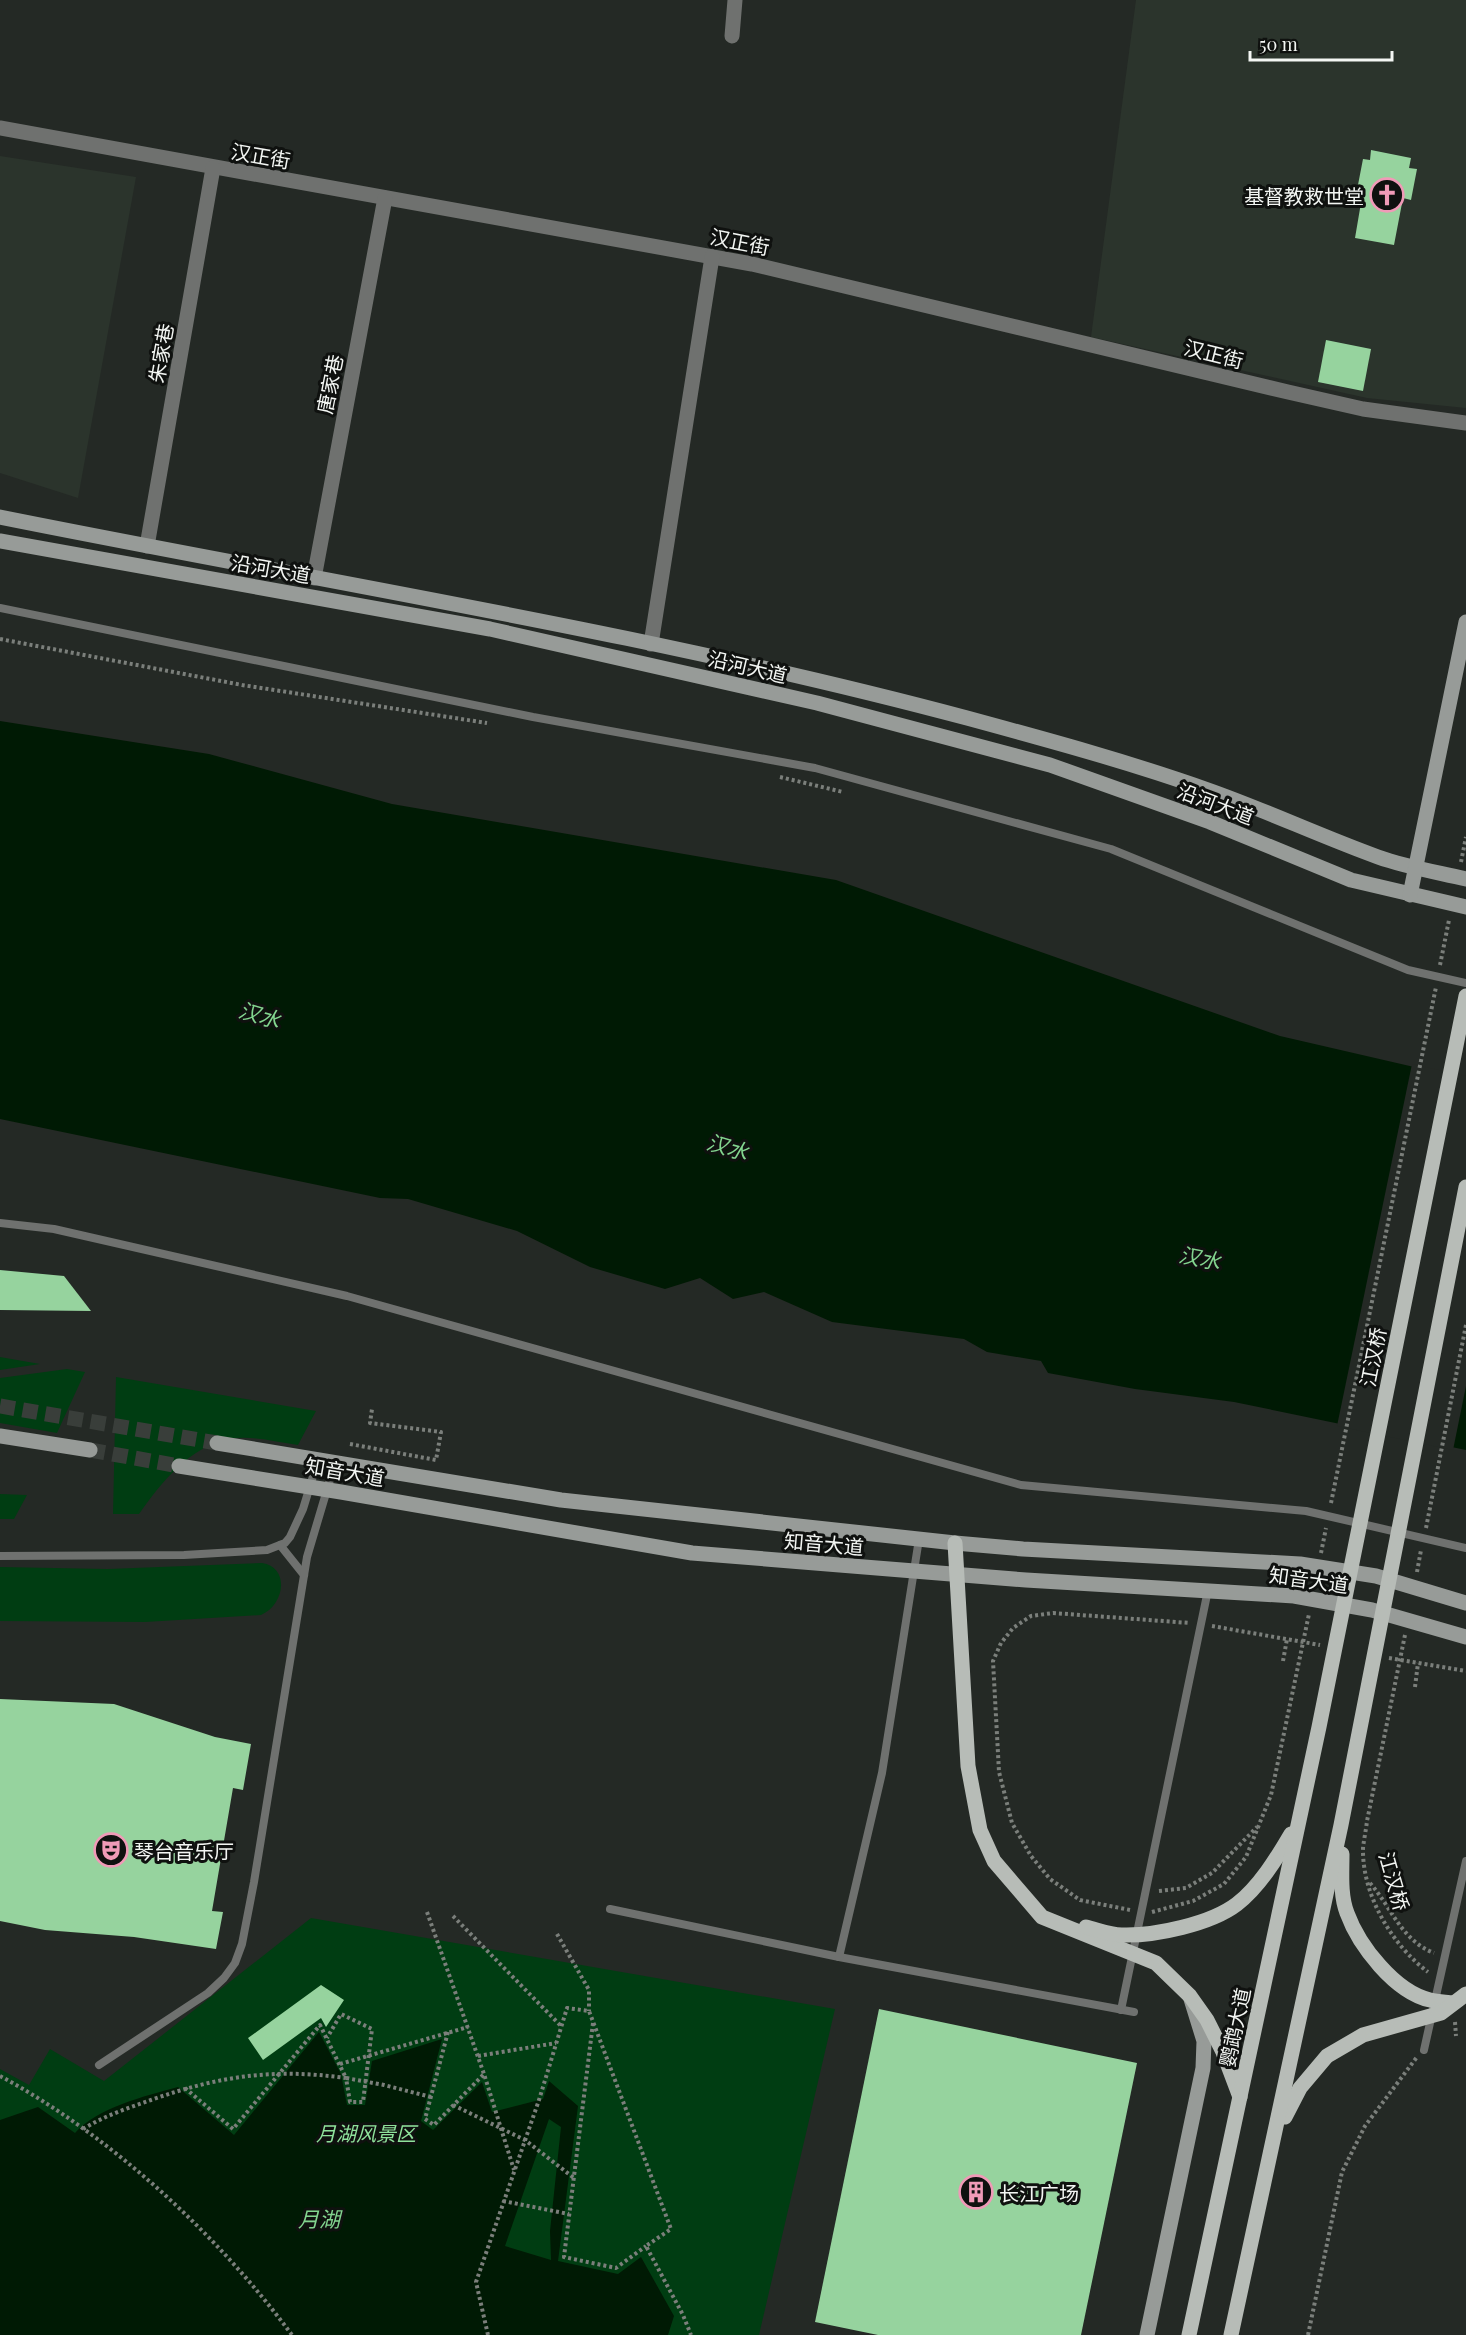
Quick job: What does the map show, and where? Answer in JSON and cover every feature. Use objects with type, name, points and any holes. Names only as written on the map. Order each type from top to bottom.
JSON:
[{"type":"main road","name":"沿河大道","points":[[0,517],[651,644],[780,672],[1102,755],[1209,790],[1380,858],[1466,879]]},
{"type":"main road","name":"沿河大道","points":[[0,541],[490,629],[817,703],[1050,765],[1210,822],[1351,880],[1466,907]]},
{"type":"main road","points":[[1410,895],[1466,621]]},
{"type":"main road","name":"江汉桥","points":[[1319,1727],[1466,996]]},
{"type":"main road","points":[[1231,2335],[1276,2136],[1341,1825],[1466,1187]]},
{"type":"main road","points":[[0,1436],[90,1450]]},
{"type":"main road","name":"知音大道","points":[[217,1443],[561,1500],[1023,1549],[1300,1564],[1376,1576],[1466,1603]]},
{"type":"main road","name":"知音大道","points":[[179,1466],[310,1486],[692,1553],[957,1575],[1294,1596],[1372,1610],[1466,1637]]},
{"type":"main road","points":[[955,1543],[968,1766],[980,1830],[994,1861],[1042,1917],[1156,1963],[1190,1996],[1207,2020],[1223,2052],[1240,2097]]},
{"type":"main road","name":"鹦鹉大道","points":[[1189,2335],[1319,1727]]},
{"type":"main road","points":[[1042,1917],[1121,1935],[1164,1932],[1200,1922],[1237,1904],[1264,1875],[1299,1819]]},
{"type":"main road","points":[[1341,1825],[1342,1885],[1347,1912],[1358,1936],[1380,1967],[1410,1992],[1430,2000],[1460,1999]]},
{"type":"main road","points":[[1147,2335],[1203,2068],[1204,2041],[1190,1996]]},
{"type":"main road","points":[[1276,2136],[1300,2088],[1327,2056],[1363,2035],[1441,2013],[1460,1999]]},
{"type":"street","points":[[732,36],[735,0]]},
{"type":"street","name":"汉正街","points":[[0,128],[763,267],[1363,409],[1466,423]]},
{"type":"street","name":"朱家巷","points":[[147,546],[213,168]]},
{"type":"street","name":"唐家巷","points":[[314,578],[385,198]]},
{"type":"street","points":[[651,644],[712,257]]},
{"type":"lane","points":[[0,608],[533,717],[815,768],[1112,849],[1408,970],[1466,983]]},
{"type":"lane","points":[[0,1222],[54,1229],[347,1296],[1021,1485],[1306,1511],[1466,1548]]},
{"type":"lane","points":[[0,1556],[184,1555],[267,1550],[288,1540],[295,1527],[318,1460]]},
{"type":"lane","points":[[99,2065],[208,1993],[235,1964],[242,1944],[254,1882],[304,1575],[312,1536],[335,1463]]},
{"type":"lane","points":[[839,1957],[882,1773],[919,1539]]},
{"type":"lane","points":[[280,1545],[304,1575]]},
{"type":"lane","points":[[1121,2010],[1208,1590]]},
{"type":"lane","points":[[1424,2050],[1466,1862]]},
{"type":"lane","points":[[610,1909],[839,1957],[1134,2012]]},
{"type":"path","points":[[0,639],[242,685],[488,723]]},
{"type":"path","points":[[776,776],[844,792]]},
{"type":"path","points":[[1435,984],[1445,987]]},
{"type":"path","points":[[1425,1533],[1466,1324]]},
{"type":"path","points":[[350,1444],[436,1460],[441,1432],[370,1423],[372,1409]]},
{"type":"path","points":[[1416,1579],[1423,1544]]},
{"type":"path","name":"江汉桥","points":[[1407,1625],[1363,1850],[1368,1880],[1380,1918],[1406,1953],[1427,1971],[1435,1974]]},
{"type":"path","points":[[1283,1661],[1287,1638],[1304,1641]]},
{"type":"path","points":[[1400,1660],[1419,1664],[1415,1687]]},
{"type":"path","points":[[1159,1891],[1185,1888],[1212,1873],[1260,1824]]},
{"type":"path","points":[[1368,1880],[1383,1897],[1395,1922],[1423,1948],[1444,1957]]},
{"type":"path","points":[[427,1912],[478,2056],[514,2171]]},
{"type":"path","points":[[453,1916],[561,2026]]},
{"type":"path","points":[[557,1934],[589,1990],[589,2011],[593,2023],[671,2229],[616,2268],[564,2257],[567,2214],[574,2178],[593,2023]]},
{"type":"path","points":[[488,2335],[476,2282],[539,2100],[567,2008],[589,2011]]},
{"type":"path","points":[[185,2088],[233,2128],[282,2074],[320,2025],[340,2064],[350,2102],[363,2102],[372,2029],[341,2014],[327,2038]]},
{"type":"path","points":[[340,2064],[468,2027]]},
{"type":"path","points":[[448,2032],[425,2119],[434,2125],[484,2074]]},
{"type":"path","points":[[478,2056],[556,2043]]},
{"type":"path","points":[[1308,2335],[1342,2172],[1365,2126],[1412,2062],[1424,2050]]},
{"type":"path","points":[[81,2128],[130,2107],[185,2088],[235,2076],[282,2074],[344,2078],[430,2096]]},
{"type":"path","points":[[0,2076],[47,2104],[81,2128],[152,2185],[207,2236],[254,2287],[292,2335]]},
{"type":"path","points":[[453,2105],[525,2140],[574,2178]]},
{"type":"path","points":[[503,2201],[567,2214]]},
{"type":"path","points":[[646,2246],[691,2335]]},
{"type":"shaded area","points":[[1136,0],[1466,0],[1466,408],[1367,398],[1091,337]]},
{"type":"shaded area","points":[[0,156],[136,177],[78,498],[0,473]]},
{"type":"green space","points":[[0,1357],[40,1364],[0,1370]]},
{"type":"green space","points":[[67,1369],[85,1372],[57,1433],[0,1423],[0,1378]]},
{"type":"green space","points":[[116,1377],[316,1411],[298,1445],[246,1438],[215,1443],[201,1450],[177,1468],[139,1514],[113,1514]]},
{"type":"green space","points":[[0,1494],[27,1495],[14,1519],[0,1519]]},
{"type":"green space","points":[[262,1563],[277,1571],[281,1587],[275,1603],[261,1615],[145,1622],[0,1621],[0,1567],[108,1569]]},
{"type":"green space","name":"月湖风景区","points":[[311,1918],[835,2009],[759,2335],[0,2335],[0,2069],[29,2085],[50,2049],[104,2081]]},
{"type":"water","name":"汉水","points":[[0,721],[209,754],[392,804],[836,880],[1280,1036],[1466,1079],[1466,1450],[1234,1402],[1135,1389],[1048,1373],[1041,1361],[987,1352],[964,1339],[832,1322],[764,1292],[733,1299],[700,1278],[665,1289],[590,1267],[517,1231],[408,1199],[380,1198],[0,1119]]},
{"type":"water","name":"月湖","points":[[319,2032],[341,2074],[347,2105],[365,2105],[372,2061],[442,2039],[421,2121],[433,2130],[482,2082],[492,2112],[543,2099],[549,2081],[578,2106],[558,2261],[618,2274],[641,2257],[674,2316],[668,2335],[0,2335],[0,2120],[38,2107],[75,2133],[84,2124],[109,2110],[178,2087],[234,2135]],"holes":[[[549,2119],[561,2127],[550,2231],[551,2260],[505,2246]]]},
{"type":"pier","points":[[1412,1064],[1466,1076],[1466,1386],[1453,1450],[1337,1426]]},
{"type":"building","name":"基督教救世堂","points":[[1371,150],[1411,158],[1409,168],[1417,169],[1411,200],[1403,198],[1394,245],[1355,238],[1363,191],[1357,190],[1363,159],[1370,160]]},
{"type":"building","points":[[1326,340],[1371,349],[1363,391],[1318,382]]},
{"type":"building","points":[[0,1270],[64,1276],[91,1311],[0,1310]]},
{"type":"building","name":"琴台音乐厅","points":[[0,1699],[114,1704],[215,1737],[251,1744],[243,1790],[233,1788],[212,1911],[223,1912],[216,1949],[134,1937],[45,1930],[0,1921]]},
{"type":"building","points":[[321,1985],[344,2000],[326,2027],[321,2018],[263,2060],[248,2038]]},
{"type":"building","name":"长江广场","points":[[879,2009],[1137,2063],[1081,2335],[878,2335],[815,2322]]},
{"type":"tunnel","points":[[0,1406],[217,1443]]},
{"type":"tunnel","points":[[90,1450],[179,1466]]},
{"type":"place","name":"基督教救世堂","points":[[1387,195]]},
{"type":"place","name":"琴台音乐厅","points":[[111,1850]]},
{"type":"place","name":"长江广场","points":[[976,2192]]}]
